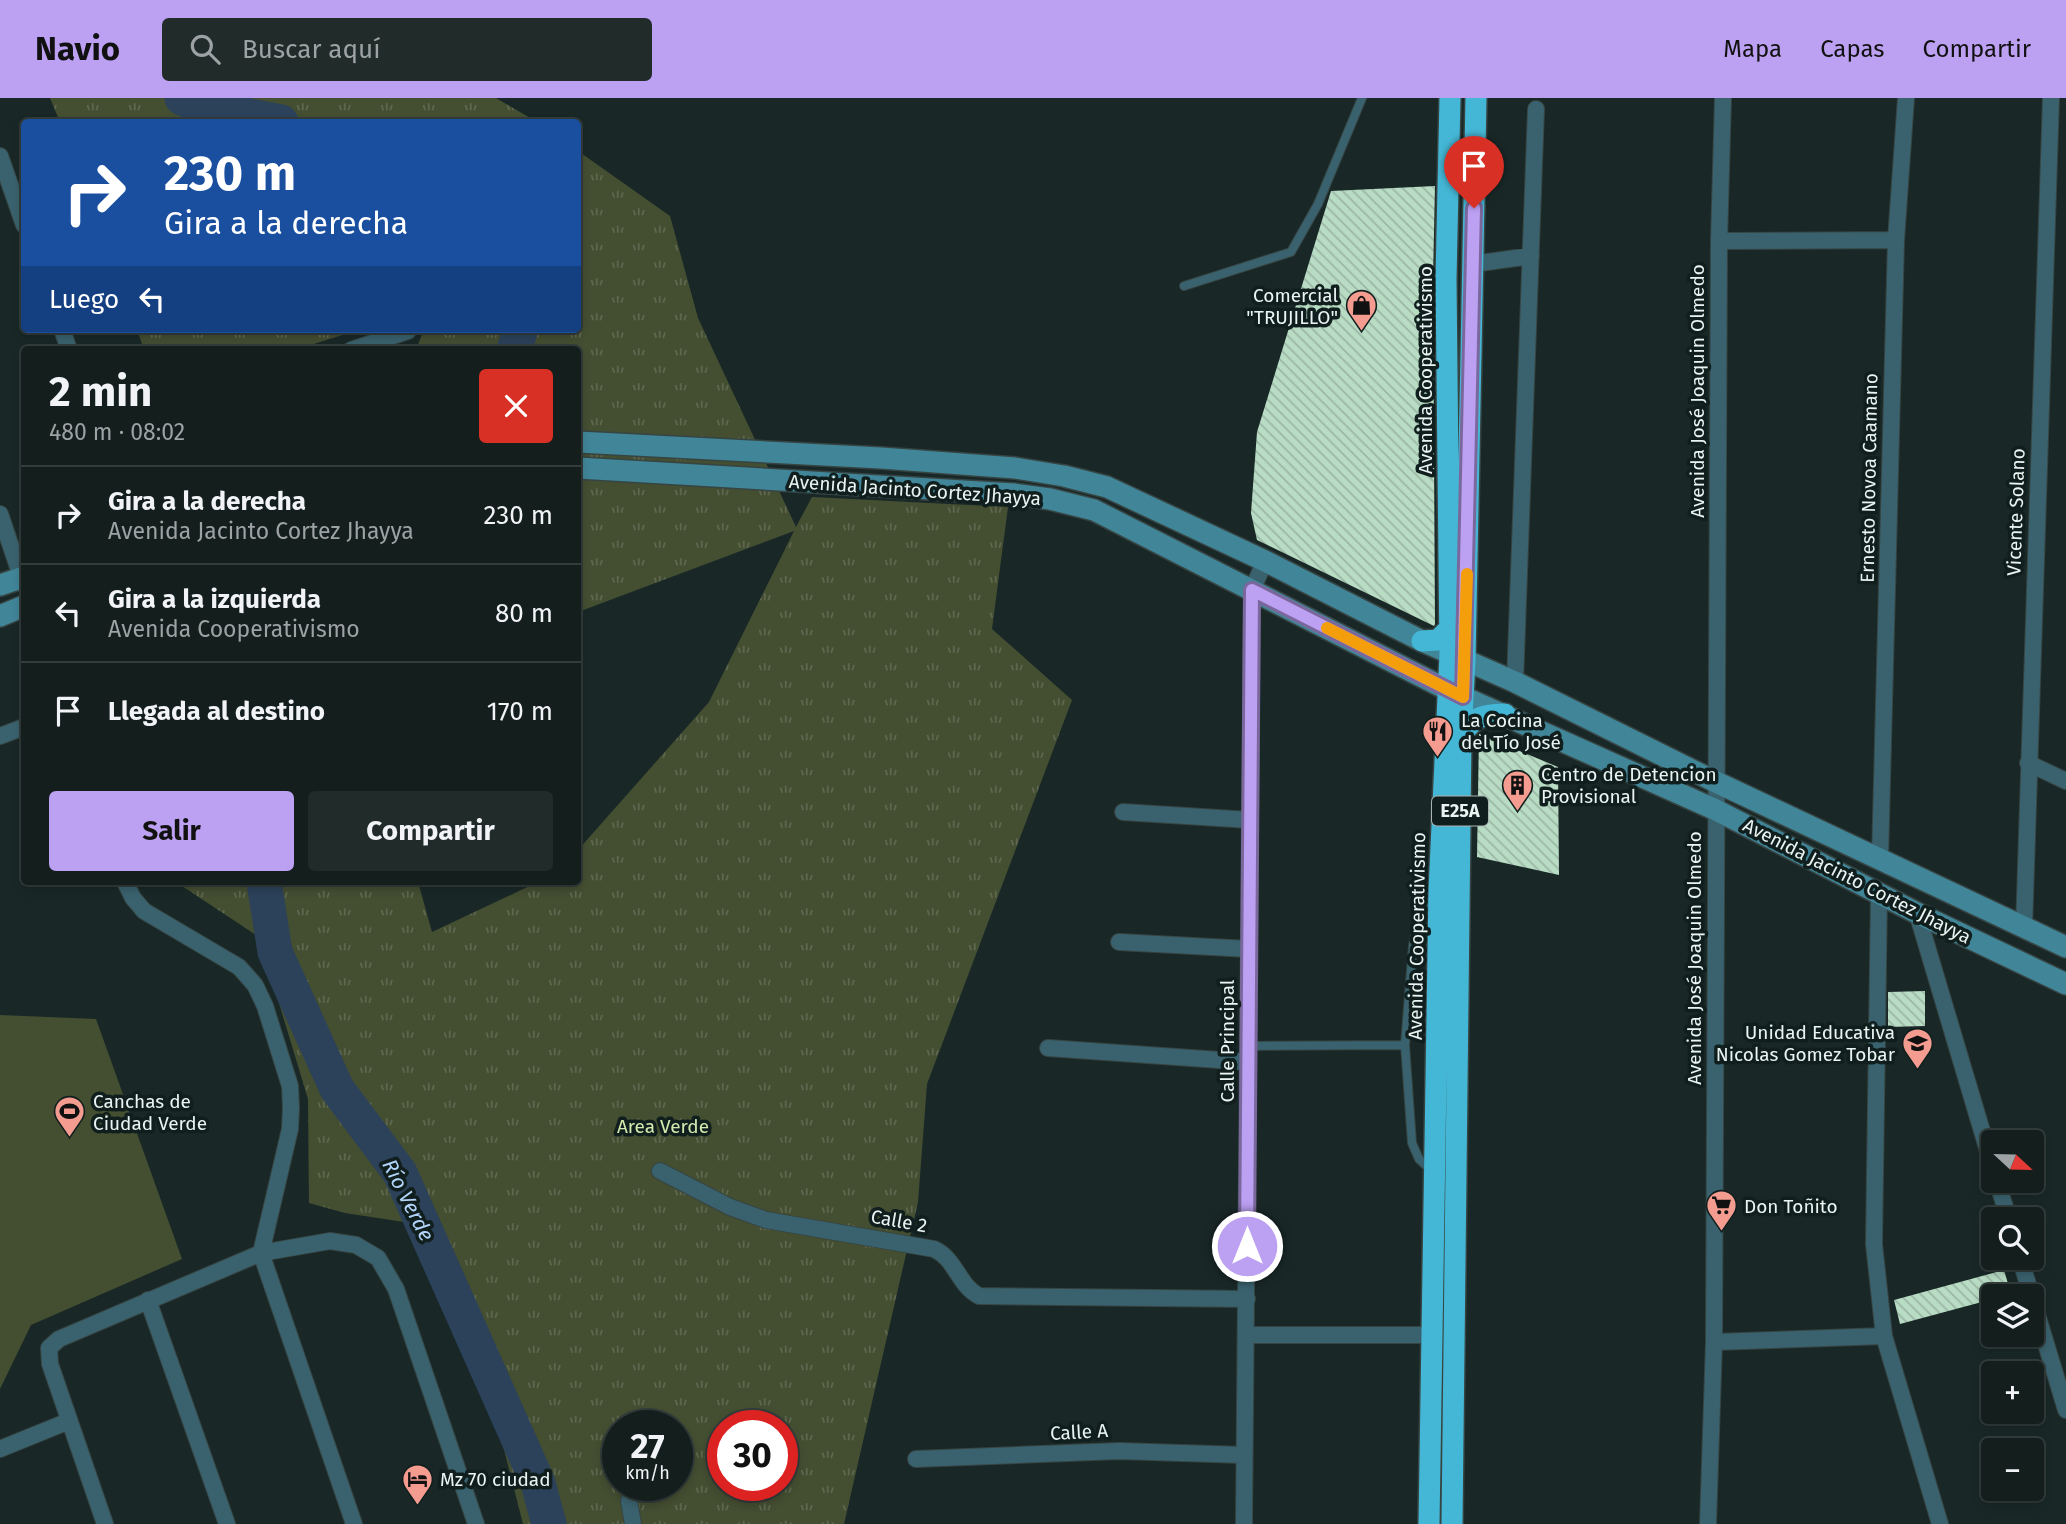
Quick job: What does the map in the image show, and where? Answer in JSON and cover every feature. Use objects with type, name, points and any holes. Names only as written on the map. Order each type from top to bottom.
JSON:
[{"type":"highway","name":"Avenida Cooperativismo","points":[[1450,98],[1446,279],[1450,628],[1457,657]]},
{"type":"highway","name":"Avenida Cooperativismo","points":[[1429,1524],[1439,890],[1456,694],[1473,264],[1476,98]]},
{"type":"highway","points":[[1422,641],[1438,640],[1450,628]]},
{"type":"highway","name":"Avenida Cooperativismo","points":[[1452,1524],[1461,735],[1456,694]]},
{"type":"highway","points":[[1461,735],[1473,720],[1483,715],[1505,714]]},
{"type":"street","name":"Avenida José Joaquin Olmedo","points":[[1708,1524],[1714,1342],[1719,241],[1723,98]]},
{"type":"street","name":"Ernesto Novoa Caamano","points":[[1880,859],[1896,240],[1906,98]]},
{"type":"street","name":"Vicente Solano","points":[[2024,928],[2051,98]]},
{"type":"street","points":[[1515,682],[1536,109]]},
{"type":"street","points":[[0,156],[21,216]]},
{"type":"street","points":[[1719,241],[1896,240]]},
{"type":"street","points":[[1473,264],[1531,257]]},
{"type":"street","points":[[363,346],[402,333]]},
{"type":"street","name":"Avenida Jacinto Cortez Jhayya","points":[[581,442],[1014,468],[1064,476],[1107,487],[1265,561],[1422,641],[1515,682],[1716,782],[2066,947]]},
{"type":"street","name":"Avenida Jacinto Cortez Jhayya","points":[[581,468],[1014,494],[1050,499],[1094,510],[1456,694],[1716,810],[1917,914],[2066,984]]},
{"type":"street","points":[[0,514],[21,572]]},
{"type":"street","name":"Calle Principal","points":[[1244,1524],[1252,590],[1265,561]]},
{"type":"street","points":[[0,585],[21,581]]},
{"type":"street","points":[[0,615],[21,607]]},
{"type":"street","points":[[0,736],[21,728]]},
{"type":"street","points":[[2028,763],[2066,781]]},
{"type":"street","points":[[1123,812],[1250,820]]},
{"type":"street","points":[[126,885],[144,911],[239,967],[255,985],[265,1006],[290,1086],[291,1108],[287,1142],[261,1253],[354,1524]]},
{"type":"street","points":[[1879,894],[1874,1244],[1884,1336],[1940,1524]]},
{"type":"street","points":[[1917,914],[1982,1130]]},
{"type":"street","points":[[1119,942],[1249,948]]},
{"type":"street","points":[[1048,1048],[1248,1054]]},
{"type":"street","name":"Calle 2","points":[[660,1171],[730,1207],[766,1220],[934,1249],[949,1259],[965,1286],[979,1296],[1247,1299]]},
{"type":"street","points":[[105,1524],[50,1364],[49,1348],[59,1339],[261,1253],[330,1241],[356,1245],[378,1258],[396,1289],[476,1524]]},
{"type":"street","points":[[2024,1270],[2066,1410]]},
{"type":"street","points":[[148,1300],[227,1524]]},
{"type":"street","points":[[1246,1335],[1431,1335]]},
{"type":"street","points":[[1714,1342],[1884,1336]]},
{"type":"street","points":[[0,1449],[69,1421]]},
{"type":"street","name":"Calle A","points":[[916,1459],[1119,1451],[1244,1455]]},
{"type":"street","points":[[629,1501],[634,1524]]},
{"type":"lane","points":[[1184,286],[1291,252],[1318,204],[1362,98]]},
{"type":"lane","points":[[1435,1175],[1419,1159],[1412,1143],[1405,1045],[1413,946],[1419,916],[1439,890]]},
{"type":"lane","points":[[1248,1054],[1405,1045]]},
{"type":"green space","points":[[50,98],[496,98],[532,119],[59,119]]},
{"type":"green space","name":"Area Verde","points":[[581,153],[670,216],[698,318],[796,527],[812,497],[1008,507],[992,629],[1072,700],[927,1084],[918,1202],[844,1524],[523,1524],[475,1336],[424,1225],[345,1213],[309,1203],[308,1099],[259,937],[181,885],[419,885],[432,932],[532,885],[581,885],[581,847],[709,702],[794,531],[581,611],[581,346],[418,346],[422,333],[581,333]]},
{"type":"green space","points":[[138,333],[349,333],[307,346],[143,346]]},
{"type":"green space","name":"Canchas de Ciudad Verde","points":[[0,1015],[96,1019],[182,1259],[31,1325],[0,1389]]},
{"type":"building","name":"Comercial \"TRUJILLO\"","points":[[1435,186],[1434,626],[1257,540],[1251,513],[1257,432],[1331,191]]},
{"type":"building","name":"Centro de Detencion Provisional","points":[[1479,734],[1558,767],[1559,875],[1477,857]]},
{"type":"building","points":[[1925,991],[1925,1026],[1888,1027],[1888,992]]},
{"type":"building","points":[[2004,1270],[2008,1284],[1981,1284],[1981,1302],[1900,1324],[1894,1300]]},
{"type":"waterway","name":"Río Verde","points":[[182,98],[199,106],[266,119]]},
{"type":"waterway","name":"Río Verde","points":[[515,346],[520,333]]},
{"type":"waterway","name":"Río Verde","points":[[264,885],[275,952],[337,1089],[400,1173],[538,1483],[549,1524]]},
{"type":"slow traffic","points":[[1327,628],[1463,697],[1467,574]]},
{"type":"place","name":"Comercial \"TRUJILLO\"","points":[[1361,333]]},
{"type":"place","name":"La Cocina del Tío José","points":[[1438,758]]},
{"type":"place","name":"Centro de Detencion Provisional","points":[[1518,812]]},
{"type":"place","name":"Unidad Educativa Nicolas Gomez Tobar","points":[[1918,1070]]},
{"type":"place","name":"Canchas de Ciudad Verde","points":[[70,1139]]},
{"type":"place","name":"Don Toñito","points":[[1721,1233]]},
{"type":"place","name":"Mz 70 ciudad","points":[[417,1506]]},
{"type":"route","points":[[1247,1246],[1252,590],[1463,697],[1474,208]]}]
